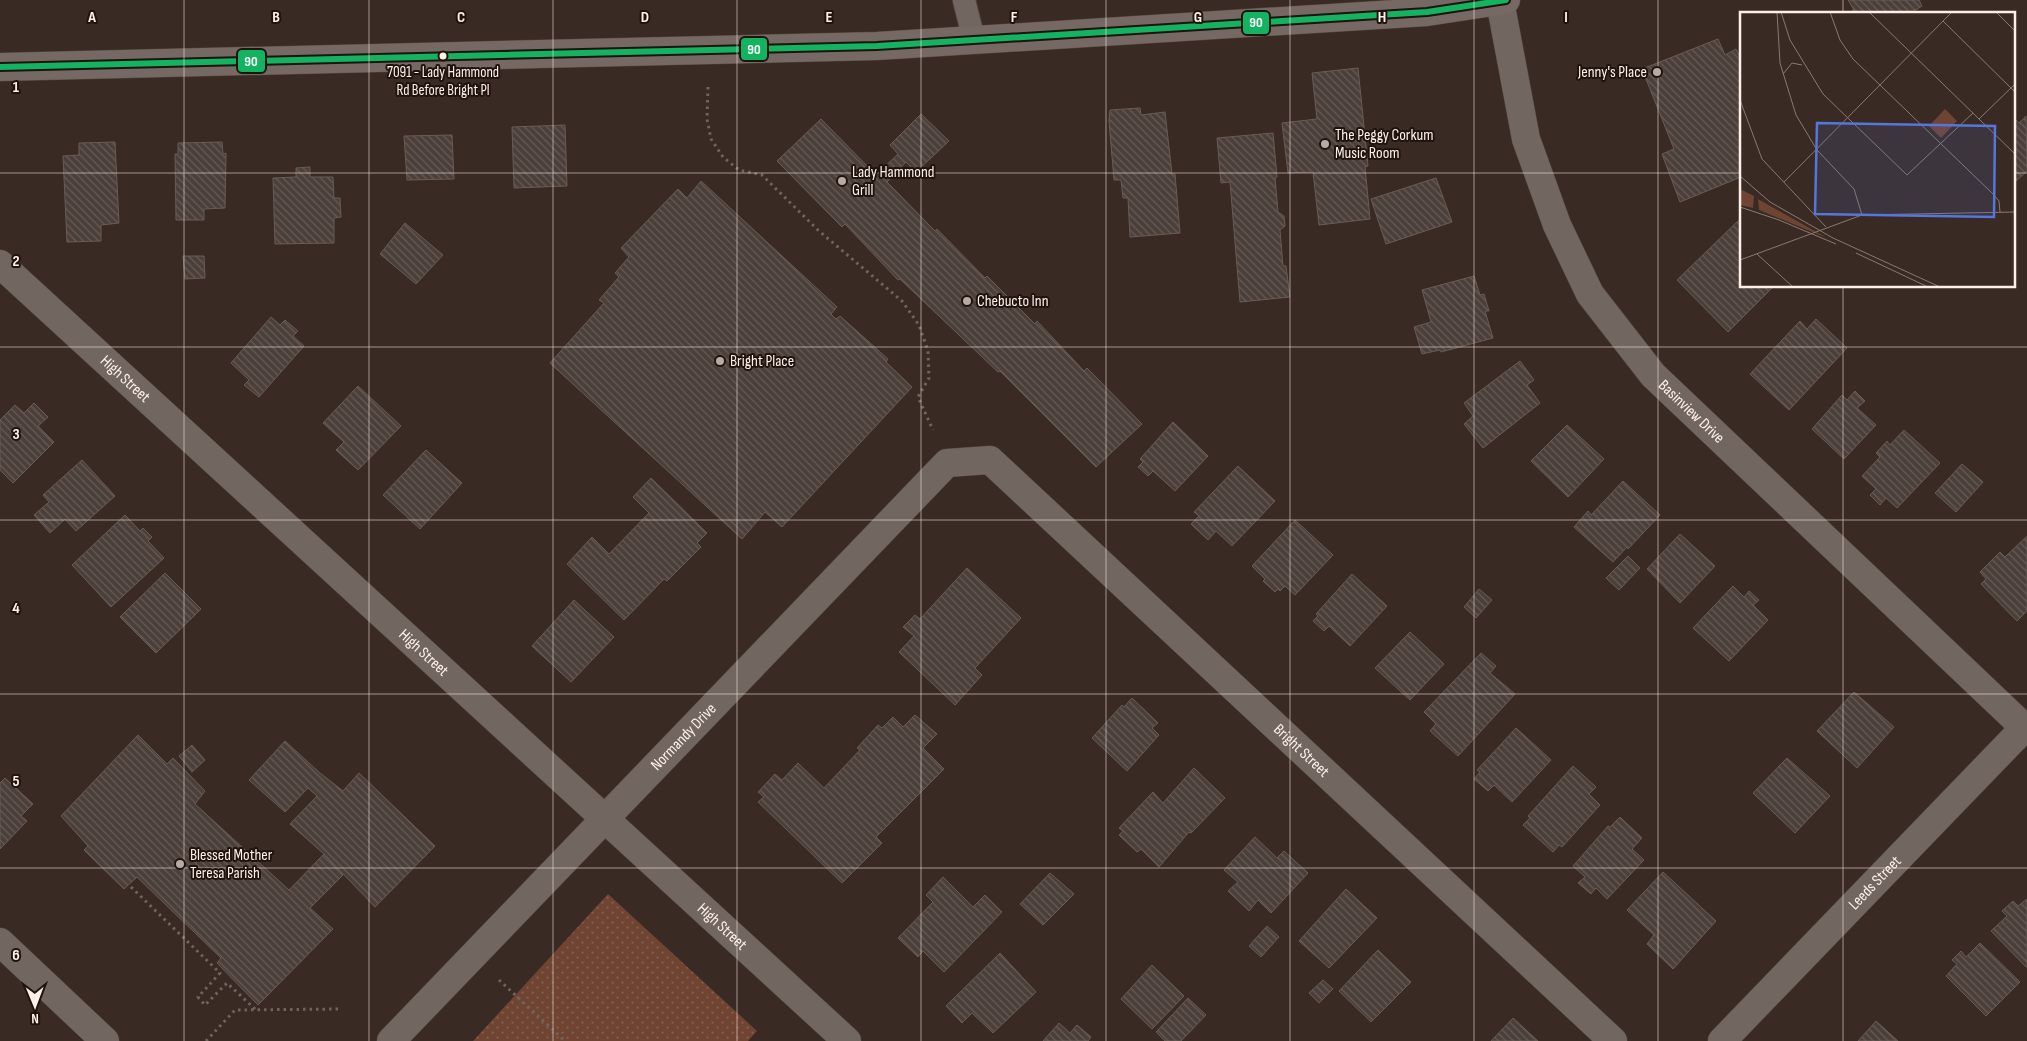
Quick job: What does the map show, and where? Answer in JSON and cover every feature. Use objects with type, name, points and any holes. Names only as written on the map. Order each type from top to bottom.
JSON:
[{"type":"main road","points":[[0,67],[876,46],[1427,12],[1503,1]]},
{"type":"street","name":"Basinview Drive","points":[[1503,1],[1526,139],[1557,225],[1590,294],[1653,375],[2026,727]]},
{"type":"street","name":"High Street","points":[[0,264],[847,1041]]},
{"type":"street","name":"Bright Street","points":[[947,462],[990,460],[1613,1041]]},
{"type":"street","name":"Normandy Drive","points":[[392,1041],[947,462]]},
{"type":"street","name":"Leeds Street","points":[[1722,1041],[2026,727]]},
{"type":"street","points":[[0,942],[105,1041]]},
{"type":"lane","points":[[964,0],[974,40]]},
{"type":"path","points":[[708,50],[707,119],[711,140],[723,157],[739,170],[762,175],[819,231],[902,302],[919,326],[928,351],[929,378],[918,397],[947,462]]},
{"type":"path","points":[[131,887],[220,973],[198,997],[205,1005],[227,983],[255,1010]]},
{"type":"path","points":[[473,956],[566,1041]]},
{"type":"path","points":[[206,1041],[234,1010],[341,1009]]},
{"type":"shaded area","points":[[608,894],[757,1031],[748,1041],[473,1041]]},
{"type":"building","points":[[1848,0],[1919,0],[1922,6],[1912,12],[1850,12],[1854,10]]},
{"type":"building","points":[[1718,39],[1725,55],[1736,49],[1740,57],[1740,177],[1680,202],[1662,154],[1674,149],[1642,69]]},
{"type":"building","name":"The Peggy Corkum Music Room","points":[[1358,68],[1368,166],[1365,167],[1370,219],[1319,225],[1313,172],[1288,173],[1282,123],[1317,119],[1312,73]]},
{"type":"building","points":[[1140,108],[1141,115],[1165,112],[1172,174],[1175,174],[1180,233],[1130,237],[1128,198],[1123,198],[1121,180],[1114,180],[1109,121],[1110,110]]},
{"type":"building","name":"Chebucto Inn","points":[[921,114],[949,141],[916,172],[906,162],[887,182],[985,278],[987,276],[1035,324],[1037,321],[1084,371],[1087,368],[1142,424],[1096,467],[1000,371],[998,372],[900,279],[898,280],[845,224],[842,227],[777,161],[821,119],[876,175],[898,154],[890,145]]},
{"type":"building","points":[[2026,116],[2027,171],[2014,183],[2014,118],[2019,123]]},
{"type":"building","points":[[565,125],[567,186],[514,188],[512,127]]},
{"type":"building","points":[[1273,133],[1278,212],[1284,216],[1285,226],[1280,230],[1283,266],[1286,266],[1290,297],[1240,302],[1230,182],[1221,183],[1217,138]]},
{"type":"building","points":[[452,135],[454,179],[407,180],[404,136]]},
{"type":"building","points":[[115,142],[119,223],[101,225],[101,241],[67,242],[63,156],[79,155],[79,143]]},
{"type":"building","points":[[222,142],[223,154],[226,153],[225,208],[204,209],[204,220],[176,220],[175,154],[178,154],[178,143]]},
{"type":"building","points":[[310,167],[310,177],[333,177],[334,198],[340,198],[341,217],[334,218],[334,243],[275,244],[273,178],[296,177],[296,168]]},
{"type":"building","points":[[1436,178],[1452,222],[1386,244],[1371,199]]},
{"type":"building","name":"Bright Place","points":[[701,181],[837,307],[831,314],[836,319],[840,316],[888,359],[886,362],[912,387],[782,527],[765,512],[742,539],[550,363],[604,303],[599,300],[619,277],[615,273],[629,257],[621,248],[678,189],[687,198]]},
{"type":"building","points":[[1740,219],[1740,288],[1772,288],[1728,332],[1677,280]]},
{"type":"building","points":[[405,223],[443,255],[416,284],[380,254]]},
{"type":"building","points":[[183,256],[204,256],[205,278],[185,279]]},
{"type":"building","points":[[1474,276],[1480,295],[1484,294],[1489,311],[1485,311],[1493,338],[1441,352],[1440,350],[1422,354],[1414,327],[1431,322],[1422,290]]},
{"type":"building","points":[[271,317],[280,325],[285,320],[298,331],[293,336],[304,346],[259,397],[244,385],[249,380],[231,363]]},
{"type":"building","points":[[1816,319],[1847,348],[1789,410],[1750,374],[1800,321],[1807,329]]},
{"type":"building","points":[[1520,361],[1534,380],[1527,385],[1540,403],[1483,448],[1464,424],[1473,416],[1464,403]]},
{"type":"building","points":[[358,386],[401,426],[358,470],[336,450],[344,442],[323,423]]},
{"type":"building","points":[[1855,391],[1865,401],[1857,408],[1876,425],[1844,459],[1812,429],[1842,395],[1847,400]]},
{"type":"building","points":[[34,403],[48,417],[38,426],[54,442],[13,483],[0,470],[0,420],[15,405],[24,413]]},
{"type":"building","points":[[1173,422],[1208,456],[1175,491],[1153,471],[1148,476],[1138,467],[1143,462],[1140,459]]},
{"type":"building","points":[[1567,425],[1604,459],[1568,497],[1531,461]]},
{"type":"building","points":[[1904,430],[1940,463],[1897,508],[1886,498],[1880,505],[1870,495],[1876,489],[1862,476],[1880,457],[1876,453],[1887,441],[1890,445]]},
{"type":"building","points":[[426,450],[462,483],[420,529],[383,495]]},
{"type":"building","points":[[82,460],[115,496],[76,531],[65,519],[50,533],[34,515],[49,502],[43,495]]},
{"type":"building","points":[[1962,464],[1983,482],[1956,512],[1935,493]]},
{"type":"building","points":[[1238,466],[1275,501],[1232,546],[1216,531],[1208,540],[1191,524],[1199,516],[1194,512]]},
{"type":"building","points":[[651,478],[707,533],[697,543],[701,547],[667,581],[664,579],[624,620],[567,564],[592,537],[609,554],[649,513],[633,497]]},
{"type":"building","points":[[1623,481],[1660,515],[1613,562],[1574,527],[1588,511],[1591,515]]},
{"type":"building","points":[[125,515],[140,531],[143,528],[152,537],[148,541],[164,558],[111,607],[72,565]]},
{"type":"building","points":[[1295,520],[1333,555],[1295,595],[1285,586],[1280,591],[1278,589],[1275,592],[1263,581],[1265,579],[1252,566]]},
{"type":"building","points":[[1680,534],[1715,566],[1680,603],[1647,569]]},
{"type":"building","points":[[2027,536],[2027,611],[2017,621],[1981,584],[1986,579],[1980,572],[2000,552],[2005,557]]},
{"type":"building","points":[[1628,556],[1640,568],[1619,590],[1606,578]]},
{"type":"building","points":[[967,568],[1021,618],[975,668],[982,675],[955,705],[899,652],[914,636],[903,627],[915,615],[920,619]]},
{"type":"building","points":[[165,573],[201,609],[156,653],[120,617]]},
{"type":"building","points":[[1352,574],[1387,606],[1350,646],[1329,626],[1324,631],[1313,621],[1318,616],[1316,614]]},
{"type":"building","points":[[1733,586],[1744,597],[1749,591],[1759,600],[1753,605],[1768,620],[1729,661],[1693,628]]},
{"type":"building","points":[[1479,589],[1492,600],[1476,618],[1464,607]]},
{"type":"building","points":[[574,600],[614,637],[571,682],[532,646]]},
{"type":"building","points":[[1410,632],[1444,664],[1410,700],[1375,668]]},
{"type":"building","points":[[1481,653],[1496,666],[1490,673],[1515,694],[1458,756],[1430,731],[1436,724],[1424,712]]},
{"type":"building","points":[[1854,692],[1894,727],[1857,768],[1817,731]]},
{"type":"building","points":[[1132,698],[1158,723],[1152,728],[1159,735],[1127,771],[1092,738],[1122,705],[1124,707]]},
{"type":"building","points":[[915,715],[937,734],[923,748],[944,769],[876,837],[882,843],[842,883],[758,802],[764,797],[758,792],[775,774],[782,780],[798,763],[824,788],[860,750],[857,748],[878,725],[882,728],[893,717],[903,727]]},
{"type":"building","points":[[1516,728],[1551,760],[1512,802],[1494,785],[1488,791],[1474,779],[1480,772],[1477,770]]},
{"type":"building","name":"Blessed Mother Teresa Parish","points":[[138,735],[167,764],[173,758],[205,791],[195,804],[289,890],[324,854],[343,875],[310,908],[333,929],[258,1005],[217,963],[221,958],[137,877],[124,889],[84,850],[88,846],[61,816]]},
{"type":"building","points":[[285,741],[343,791],[359,773],[435,846],[375,907],[324,854],[290,824],[317,796],[308,788],[285,812],[249,780]]},
{"type":"building","points":[[192,745],[205,760],[192,772],[179,756]]},
{"type":"building","points":[[1787,758],[1830,796],[1795,833],[1753,793]]},
{"type":"building","points":[[1573,766],[1596,787],[1589,794],[1600,805],[1562,847],[1559,845],[1553,852],[1523,825],[1530,818],[1528,816]]},
{"type":"building","points":[[1194,768],[1225,798],[1191,833],[1189,832],[1159,867],[1141,849],[1137,852],[1119,835],[1123,831],[1119,828],[1153,792],[1163,803]]},
{"type":"building","points":[[5,778],[33,804],[21,816],[27,821],[0,849],[0,783]]},
{"type":"building","points":[[1620,817],[1642,838],[1632,849],[1644,860],[1607,899],[1596,888],[1591,894],[1578,883],[1585,877],[1573,866],[1608,826],[1610,827]]},
{"type":"building","points":[[1255,837],[1277,858],[1284,851],[1308,873],[1271,913],[1258,900],[1249,911],[1228,891],[1238,882],[1224,870]]},
{"type":"building","points":[[1663,872],[1716,921],[1673,969],[1647,944],[1654,935],[1627,910]]},
{"type":"building","points":[[1050,873],[1074,894],[1043,925],[1020,904]]},
{"type":"building","points":[[943,877],[973,907],[985,895],[1002,912],[944,972],[923,951],[918,957],[898,938],[933,902],[926,895]]},
{"type":"building","points":[[1346,889],[1377,918],[1329,968],[1299,941]]},
{"type":"building","points":[[2027,899],[2026,967],[1991,931],[2007,916],[2002,911],[2013,901],[2018,906]]},
{"type":"building","points":[[1267,926],[1279,937],[1261,957],[1249,946]]},
{"type":"building","points":[[1980,943],[2020,982],[1986,1016],[1946,976],[1957,964],[1952,960],[1961,951],[1966,957]]},
{"type":"building","points":[[1378,950],[1411,982],[1371,1022],[1339,991]]},
{"type":"building","points":[[1000,953],[1036,992],[993,1033],[972,1013],[962,1023],[946,1006]]},
{"type":"building","points":[[1152,965],[1184,996],[1152,1029],[1121,999]]},
{"type":"building","points":[[1323,980],[1333,989],[1319,1003],[1309,993]]},
{"type":"building","points":[[1188,998],[1206,1015],[1181,1041],[1165,1041],[1156,1032]]},
{"type":"building","points":[[1513,1018],[1538,1041],[1491,1041]]},
{"type":"building","points":[[1876,1021],[1898,1041],[1858,1041]]},
{"type":"building","points":[[1059,1023],[1070,1033],[1077,1025],[1091,1037],[1088,1041],[1043,1041]]},
{"type":"transit line","name":"90","points":[[0,67],[877,46],[1427,12],[1506,0]]},
{"type":"place","name":"7091 - Lady Hammond Rd Before Bright Pl","points":[[443,56]]},
{"type":"place","name":"Jenny's Place","points":[[1657,72]]},
{"type":"place","name":"The Peggy Corkum Music Room","points":[[1325,144]]},
{"type":"place","name":"Lady Hammond Grill","points":[[842,181]]},
{"type":"place","name":"Chebucto Inn","points":[[967,301]]},
{"type":"place","name":"Bright Place","points":[[720,361]]},
{"type":"place","name":"Blessed Mother Teresa Parish","points":[[180,864]]}]
